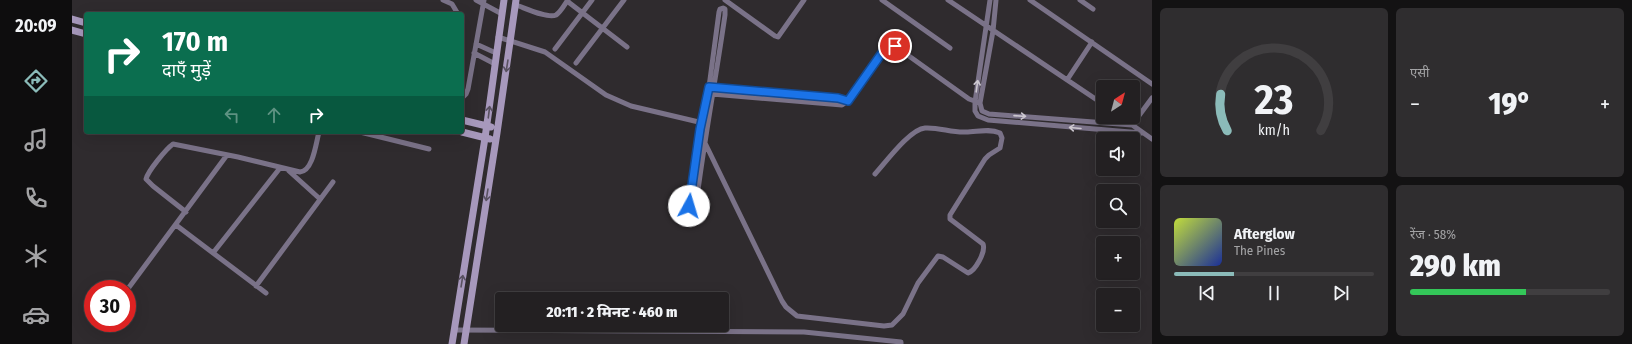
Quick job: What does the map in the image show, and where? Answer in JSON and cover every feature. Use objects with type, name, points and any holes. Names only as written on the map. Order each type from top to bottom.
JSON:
[{"type":"street","points":[[443,0],[452,4],[457,12]]},
{"type":"street","points":[[476,0],[483,2],[502,14]]},
{"type":"street","points":[[452,344],[486,138],[504,0]]},
{"type":"street","points":[[556,48],[592,0]]},
{"type":"street","points":[[576,63],[624,0]]},
{"type":"street","points":[[725,0],[778,37],[804,0]]},
{"type":"street","points":[[882,0],[950,48]]},
{"type":"street","points":[[948,0],[986,27],[1096,99]]},
{"type":"street","points":[[990,0],[978,102],[982,111],[989,114],[1132,125],[1152,139]]},
{"type":"street","points":[[996,0],[993,31],[975,111],[978,116],[988,120],[1142,133]]},
{"type":"street","points":[[1080,0],[1093,8]]},
{"type":"street","points":[[464,344],[516,3],[547,16],[554,16],[567,1],[627,47]]},
{"type":"street","points":[[1034,1],[1152,84]]},
{"type":"street","points":[[464,96],[468,89],[483,2]]},
{"type":"street","points":[[723,8],[725,9],[725,15],[714,94],[704,143],[696,204],[694,208],[692,208],[688,204],[701,123],[708,94],[719,12],[720,9],[723,8]]},
{"type":"street","points":[[72,19],[84,22]]},
{"type":"street","points":[[72,30],[84,33]]},
{"type":"street","points":[[498,37],[545,52],[612,98],[644,110],[708,125]]},
{"type":"street","points":[[1067,80],[1092,42]]},
{"type":"street","points":[[476,44],[496,53]]},
{"type":"street","points":[[708,94],[838,106],[848,101],[884,50],[891,45],[895,46],[978,102]]},
{"type":"street","points":[[474,52],[495,64]]},
{"type":"street","points":[[709,87],[838,98],[848,101]]},
{"type":"street","points":[[1132,125],[1152,98]]},
{"type":"street","points":[[978,116],[982,111]]},
{"type":"street","points":[[464,121],[487,127],[498,128]]},
{"type":"street","points":[[704,143],[782,301],[786,307],[797,316],[878,326],[892,325],[903,314],[918,283],[938,256],[943,257],[968,273],[973,270],[984,250],[983,244],[950,219],[950,215],[985,159],[1000,148],[1002,138],[1000,133],[996,131],[983,130],[966,132],[926,128],[919,129],[904,142],[876,174]]},
{"type":"street","points":[[464,132],[496,140]]},
{"type":"street","points":[[186,212],[146,179],[152,168],[173,144],[288,170],[304,172],[313,157],[319,134]]},
{"type":"street","points":[[368,134],[429,149]]},
{"type":"street","points":[[135,280],[227,155]]},
{"type":"street","points":[[213,253],[280,168]]},
{"type":"street","points":[[288,170],[320,199]]},
{"type":"street","points":[[256,286],[333,182]]},
{"type":"street","points":[[176,225],[266,293]]},
{"type":"street","points":[[454,329],[467,327],[804,332],[901,342],[901,344]]},
{"type":"route","points":[[689,206],[688,204],[700,129],[709,87],[838,98],[848,101],[887,46],[895,46]]}]
